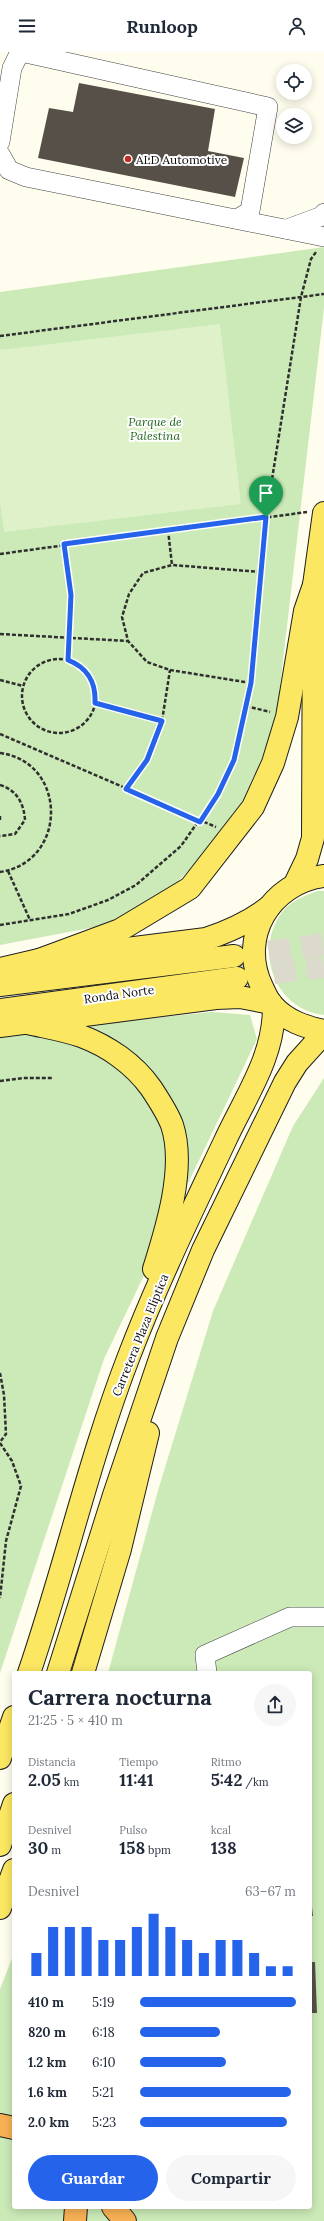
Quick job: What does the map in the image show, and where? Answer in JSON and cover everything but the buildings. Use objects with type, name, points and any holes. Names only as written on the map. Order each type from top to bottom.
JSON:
[{"type":"highway","points":[[0,2125],[12,2128]]},
{"type":"highway","points":[[75,2221],[76,2209]]},
{"type":"highway","points":[[115,2209],[125,2221]]},
{"type":"main road","points":[[295,884],[307,859],[313,838],[314,585],[317,512]]},
{"type":"main road","points":[[39,960],[120,930],[190,888],[253,808],[273,763],[287,717],[305,611],[314,585]]},
{"type":"main road","points":[[0,969],[39,960],[206,939],[228,932],[246,923],[269,907],[282,892],[295,884],[312,877],[324,876]]},
{"type":"main road","points":[[59,1671],[114,1495],[167,1338],[203,1250],[285,1082],[298,1063],[324,1032],[306,1028],[289,1019],[272,1005],[258,979],[254,962],[258,931],[269,907]]},
{"type":"main road","name":"Ronda Norte","points":[[0,985],[234,956]]},
{"type":"main road","name":"Ronda Norte","points":[[0,1010],[237,978]]},
{"type":"main road","points":[[0,1026],[216,998],[240,997],[272,1005]]},
{"type":"main road","name":"Carretera Plaza Elíptica","points":[[30,1671],[93,1460],[129,1356],[162,1276],[224,1141],[260,1072],[272,1039],[272,1005]]},
{"type":"main road","points":[[28,1023],[80,1036],[115,1053],[144,1079],[162,1104],[172,1126],[176,1149],[176,1174],[172,1200],[157,1259],[139,1313],[129,1356]]},
{"type":"main road","points":[[83,1671],[135,1490],[167,1338]]},
{"type":"main road","points":[[0,1758],[12,1723]]},
{"type":"main road","points":[[0,1845],[12,1810]]},
{"type":"main road","points":[[0,1908],[12,1875]]},
{"type":"lane","points":[[0,142],[12,68],[21,52],[268,106],[250,211],[236,219]]},
{"type":"lane","points":[[0,154],[9,170],[26,177],[286,229],[322,242]]},
{"type":"lane","points":[[286,229],[322,216],[324,213]]},
{"type":"lane","points":[[208,1671],[205,1655],[290,1617],[324,1617]]},
{"type":"path","points":[[0,925],[76,911],[108,900],[136,885],[181,846],[200,822],[218,794],[234,760],[251,683],[266,517],[301,297],[311,259],[322,242]]},
{"type":"path","points":[[0,336],[324,294]]},
{"type":"path","points":[[0,554],[266,517],[317,512]]},
{"type":"path","points":[[168,530],[172,565]]},
{"type":"path","points":[[64,544],[71,595],[68,660]]},
{"type":"path","points":[[251,683],[170,670],[147,662],[128,642],[122,617],[129,594],[143,573],[172,565],[260,572]]},
{"type":"path","points":[[0,634],[128,642]]},
{"type":"path","points":[[57,659],[68,660],[79,664],[93,681],[96,692],[95,703],[91,714],[78,726],[62,732],[50,731],[39,727],[30,719],[24,709],[22,698],[23,686],[32,671],[45,661],[57,659]]},
{"type":"path","points":[[126,789],[147,760],[162,721],[170,670]]},
{"type":"path","points":[[0,680],[23,686]]},
{"type":"path","points":[[95,703],[162,721]]},
{"type":"path","points":[[246,706],[287,717]]},
{"type":"path","points":[[0,734],[200,822],[233,833]]},
{"type":"path","points":[[0,753],[9,754],[26,763],[40,777],[49,794],[52,813],[49,832],[40,850],[26,863],[8,871],[0,872]]},
{"type":"path","points":[[0,785],[13,791],[23,804],[25,820],[15,834],[0,836]]},
{"type":"path","points":[[0,816],[0,822]]},
{"type":"path","points":[[8,871],[30,920]]},
{"type":"path","points":[[0,1081],[23,1078],[53,1078]]},
{"type":"path","points":[[0,1373],[6,1434],[0,1443],[12,1461],[21,1486],[6,1540],[0,1598]]},
{"type":"green space","name":"Parque de Palestina","points":[[324,247],[324,308],[275,729],[231,826],[143,918],[0,945],[0,292]]},
{"type":"green space","points":[[220,324],[241,504],[4,532],[0,502],[0,350]]},
{"type":"green space","points":[[317,891],[324,891],[324,1015],[307,1011],[292,1002],[281,990],[274,975],[270,959],[270,943],[274,926],[283,911],[295,901]]},
{"type":"green space","points":[[212,1012],[250,1015],[257,1039],[104,1359],[0,1673],[0,1033]]},
{"type":"green space","points":[[324,1078],[324,2221],[0,2221],[0,1989],[12,1958],[12,2209],[312,2209],[312,1671],[109,1671],[159,1487],[213,1311],[293,1126]]},
{"type":"tunnel","points":[[236,956],[324,944]]},
{"type":"tunnel","points":[[241,977],[324,967]]},
{"type":"place","name":"ALD Automotive","points":[[128,159]]},
{"type":"route","points":[[266,517],[251,683],[234,760],[218,794],[200,822],[126,789],[147,760],[162,721],[95,703],[96,692],[93,681],[79,664],[68,660],[71,595],[64,544],[266,517]]}]
